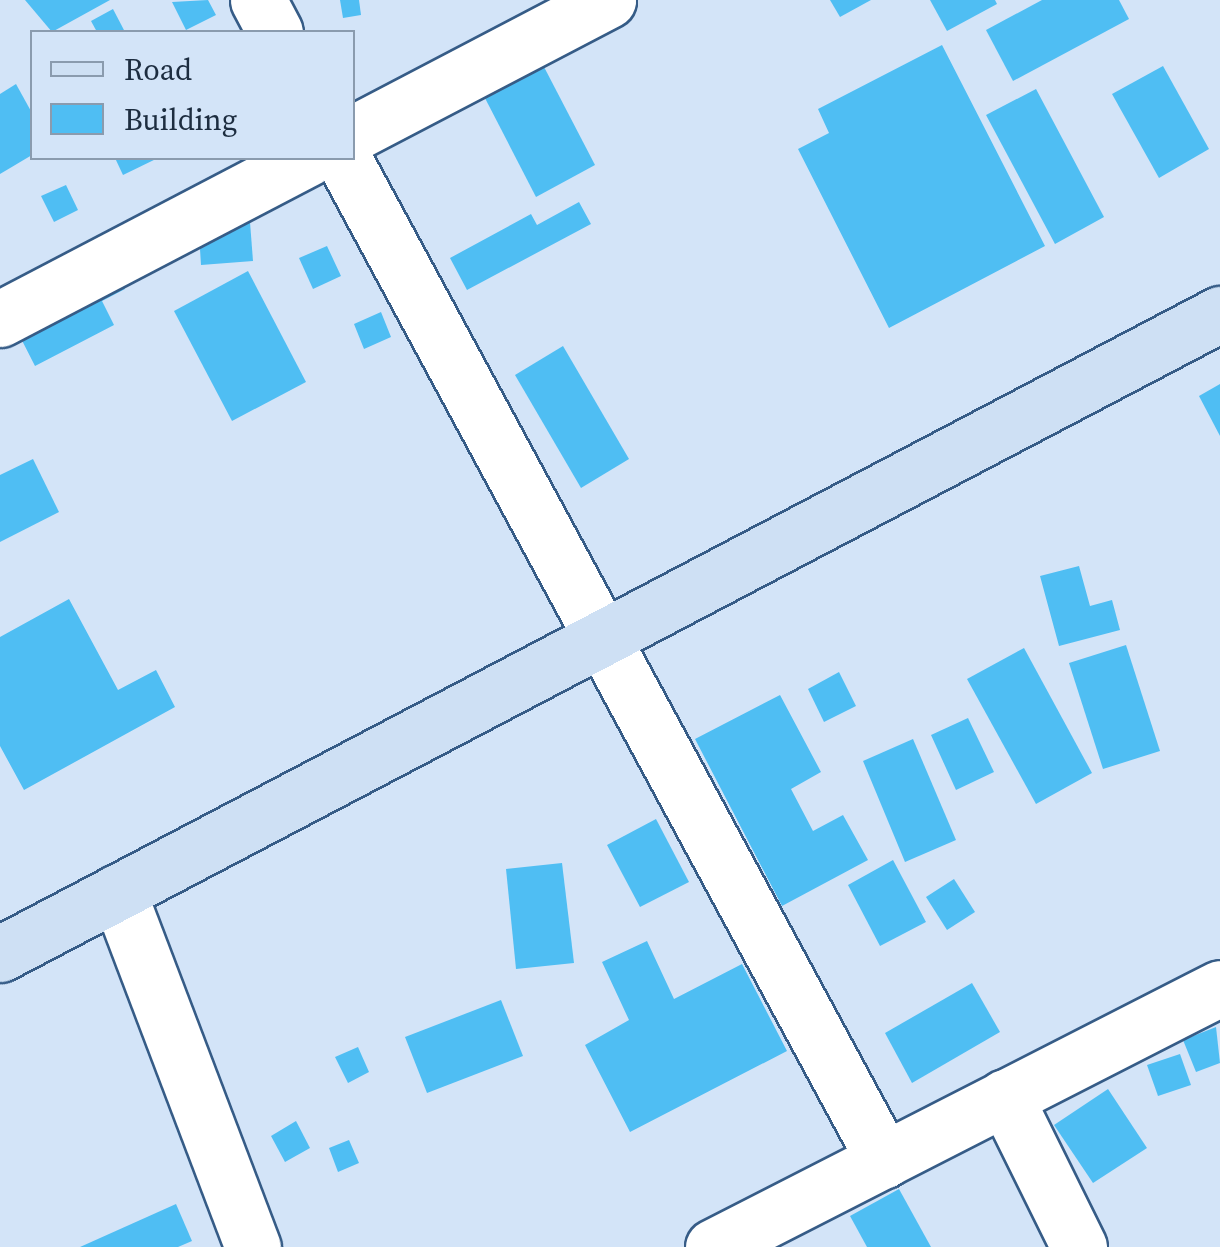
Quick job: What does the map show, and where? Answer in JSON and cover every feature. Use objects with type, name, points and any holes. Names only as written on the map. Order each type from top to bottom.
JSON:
[{"type":"main road","points":[[0,954],[1220,314]]},
{"type":"street","points":[[258,0],[275,30]]},
{"type":"street","points":[[355,132],[608,0]]},
{"type":"street","points":[[0,319],[304,160]]},
{"type":"street","points":[[344,160],[884,1160]]},
{"type":"street","points":[[118,892],[252,1247]]},
{"type":"street","points":[[737,1242],[884,1160],[1220,988]]},
{"type":"street","points":[[1006,1097],[1079,1247]]},
{"type":"building","points":[[25,0],[110,0],[56,30],[50,30]]},
{"type":"building","points":[[208,0],[216,15],[186,30],[172,2]]},
{"type":"building","points":[[340,0],[359,0],[361,15],[343,18]]},
{"type":"building","points":[[830,0],[871,0],[840,17]]},
{"type":"building","points":[[930,0],[995,0],[997,4],[947,31]]},
{"type":"building","points":[[1042,0],[1119,0],[1129,19],[1013,81],[986,30]]},
{"type":"building","points":[[113,9],[124,30],[96,30],[91,21]]},
{"type":"building","points":[[530,40],[595,165],[536,197],[471,71]]},
{"type":"building","points":[[942,45],[1045,246],[889,328],[798,149],[829,133],[818,109]]},
{"type":"building","points":[[1163,66],[1209,149],[1159,178],[1112,94]]},
{"type":"building","points":[[16,84],[30,109],[30,156],[0,174],[0,94]]},
{"type":"building","points":[[1036,89],[1104,217],[1055,244],[986,115]]},
{"type":"building","points":[[116,160],[154,160],[123,175]]},
{"type":"building","points":[[66,185],[78,210],[54,222],[41,196]]},
{"type":"building","points":[[248,196],[253,261],[201,265],[197,199]]},
{"type":"building","points":[[579,202],[591,224],[467,290],[450,258],[531,214],[537,225]]},
{"type":"building","points":[[327,246],[341,276],[313,289],[299,258]]},
{"type":"building","points":[[110,260],[125,289],[102,301],[114,325],[35,366],[8,313]]},
{"type":"building","points":[[248,271],[306,382],[232,421],[174,311]]},
{"type":"building","points":[[381,312],[391,337],[364,349],[354,324]]},
{"type":"building","points":[[563,346],[629,459],[581,488],[515,375]]},
{"type":"building","points":[[1220,384],[1220,436],[1199,396]]},
{"type":"building","points":[[33,459],[59,512],[0,542],[0,475]]},
{"type":"building","points":[[1079,566],[1090,606],[1112,600],[1120,630],[1059,646],[1040,576]]},
{"type":"building","points":[[69,599],[118,690],[156,670],[175,707],[24,790],[0,746],[0,637]]},
{"type":"building","points":[[1126,645],[1160,751],[1103,769],[1069,663]]},
{"type":"building","points":[[1024,648],[1092,773],[1036,804],[967,679]]},
{"type":"building","points":[[839,672],[856,706],[824,722],[808,689]]},
{"type":"building","points":[[780,695],[821,772],[791,789],[813,831],[843,815],[868,860],[782,906],[695,739]]},
{"type":"building","points":[[968,718],[994,772],[956,790],[931,735]]},
{"type":"building","points":[[913,739],[956,840],[905,862],[863,761]]},
{"type":"building","points":[[656,819],[689,882],[640,907],[607,845]]},
{"type":"building","points":[[893,860],[926,922],[880,946],[848,885]]},
{"type":"building","points":[[562,863],[574,963],[516,969],[506,869]]},
{"type":"building","points":[[954,879],[975,912],[947,930],[926,897]]},
{"type":"building","points":[[647,941],[674,999],[742,964],[787,1051],[630,1132],[585,1045],[629,1020],[602,962]]},
{"type":"building","points":[[972,983],[1000,1032],[912,1083],[885,1033]]},
{"type":"building","points":[[501,1000],[523,1056],[427,1093],[405,1037]]},
{"type":"building","points":[[1216,1027],[1220,1063],[1196,1072],[1183,1040]]},
{"type":"building","points":[[358,1047],[369,1072],[348,1083],[335,1057]]},
{"type":"building","points":[[1180,1054],[1191,1085],[1158,1096],[1147,1065]]},
{"type":"building","points":[[1108,1089],[1147,1148],[1093,1183],[1054,1125]]},
{"type":"building","points":[[296,1121],[310,1148],[285,1162],[271,1136]]},
{"type":"building","points":[[349,1140],[359,1163],[338,1172],[329,1148]]},
{"type":"building","points":[[899,1189],[931,1247],[867,1247],[850,1216]]},
{"type":"building","points":[[176,1204],[192,1241],[178,1247],[80,1247]]}]
